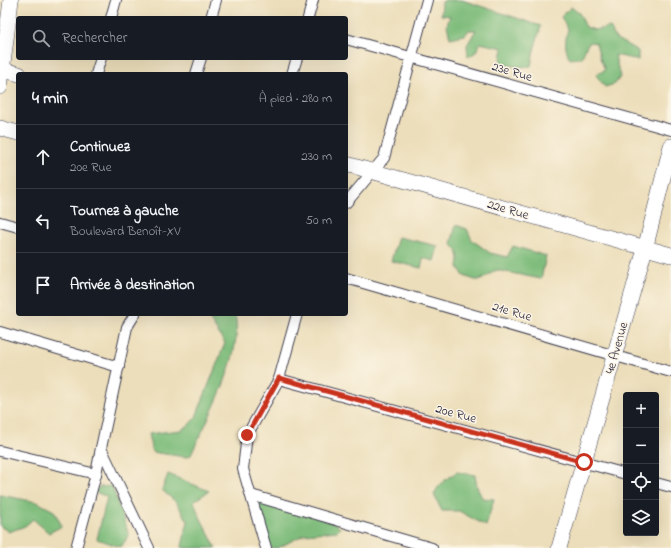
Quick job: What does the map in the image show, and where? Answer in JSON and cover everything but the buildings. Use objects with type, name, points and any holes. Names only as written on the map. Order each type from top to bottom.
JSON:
[{"type":"street","points":[[0,87],[11,0]]},
{"type":"street","points":[[112,16],[116,0]]},
{"type":"street","points":[[212,16],[216,0]]},
{"type":"street","points":[[309,16],[313,0]]},
{"type":"street","points":[[348,201],[384,158],[427,0]]},
{"type":"street","name":"23e Rue","points":[[348,40],[671,130]]},
{"type":"street","points":[[96,72],[100,60]]},
{"type":"street","points":[[196,72],[200,60]]},
{"type":"street","points":[[293,72],[296,60]]},
{"type":"street","points":[[3,70],[16,73]]},
{"type":"street","points":[[0,128],[16,132]]},
{"type":"street","name":"4e Avenue","points":[[559,548],[645,249],[671,146]]},
{"type":"street","name":"22e Rue","points":[[348,165],[671,256]]},
{"type":"street","points":[[0,222],[16,226]]},
{"type":"street","name":"21e Rue","points":[[348,279],[671,372]]},
{"type":"street","points":[[76,548],[96,474],[127,328],[134,316]]},
{"type":"street","points":[[266,548],[243,469],[247,435],[279,378],[296,316]]},
{"type":"street","points":[[0,332],[118,367]]},
{"type":"street","name":"20e Rue","points":[[279,378],[623,473]]},
{"type":"street","points":[[101,448],[150,548]]},
{"type":"street","points":[[0,451],[96,474]]},
{"type":"street","points":[[659,484],[671,487]]},
{"type":"street","points":[[251,495],[432,548]]},
{"type":"green space","points":[[445,0],[462,0],[541,26],[531,66],[520,67],[500,64],[503,48],[480,43],[476,52],[468,57],[467,45],[476,30],[469,30],[465,35],[450,38],[447,25],[450,16],[441,15],[442,2]]},
{"type":"green space","points":[[571,7],[579,13],[586,27],[595,30],[610,27],[615,38],[638,51],[638,60],[615,55],[620,77],[615,84],[605,87],[596,75],[605,70],[596,43],[591,42],[587,45],[582,57],[570,59],[566,44],[568,29],[561,17]]},
{"type":"green space","points":[[456,225],[467,229],[472,240],[490,253],[507,257],[513,246],[546,256],[541,279],[496,270],[481,280],[475,280],[464,276],[458,267],[459,258],[457,250],[451,244]]},
{"type":"green space","points":[[398,237],[438,246],[434,261],[423,258],[421,268],[391,261]]},
{"type":"green space","points":[[207,316],[235,316],[236,331],[234,349],[230,367],[223,386],[191,455],[185,457],[152,452],[148,434],[181,430],[189,425],[196,417],[225,343]]},
{"type":"green space","points":[[457,472],[475,475],[477,487],[482,498],[494,499],[486,526],[459,511],[442,511],[434,495],[440,484]]},
{"type":"green space","points":[[168,474],[209,491],[194,501],[198,513],[216,548],[183,548],[182,546],[188,521],[176,502],[162,490]]},
{"type":"green space","points":[[112,486],[129,535],[121,547],[97,539],[107,497],[93,491],[100,487]]},
{"type":"green space","points":[[0,495],[37,502],[54,511],[62,526],[49,533],[33,519],[25,526],[9,532],[0,526]]},
{"type":"green space","points":[[259,503],[273,503],[335,523],[340,528],[337,531],[305,534],[278,548],[267,548]]},
{"type":"route","points":[[247,435],[279,378],[584,462]]}]
